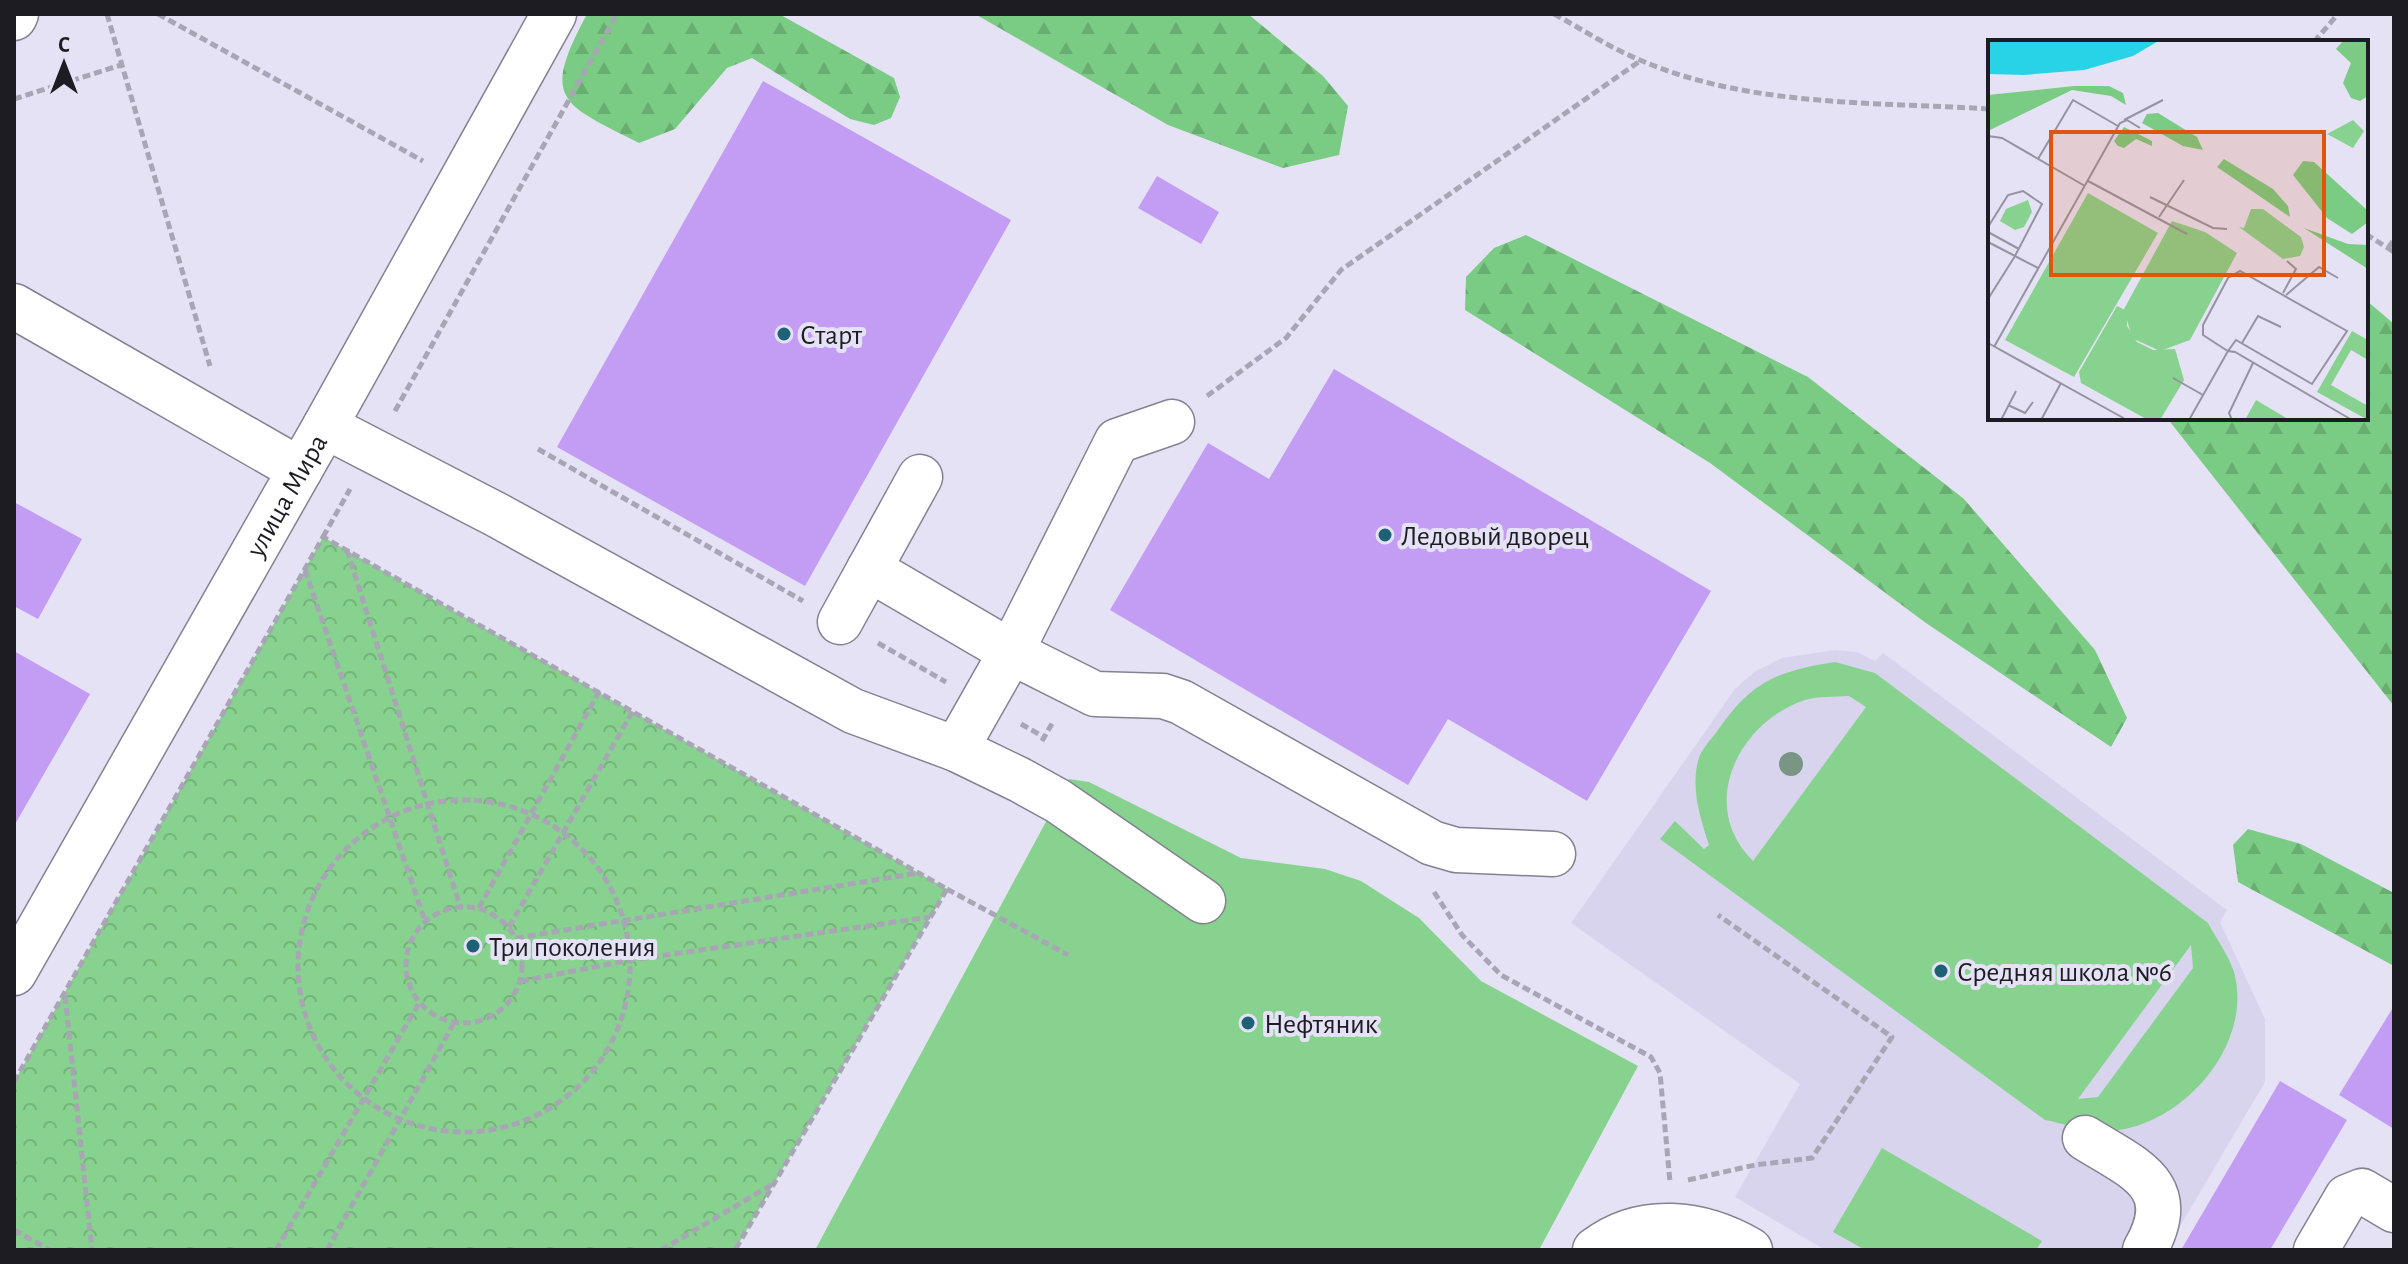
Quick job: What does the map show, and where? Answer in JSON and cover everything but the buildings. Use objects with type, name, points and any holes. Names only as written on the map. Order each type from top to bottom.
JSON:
[{"type":"street","name":"улица Мира","points":[[14,973],[325,426],[554,14]]},
{"type":"street","points":[[14,306],[300,470]]},
{"type":"street","points":[[956,749],[1011,652],[1117,441],[1172,422]]},
{"type":"street","points":[[325,426],[497,515],[853,711],[956,749],[1020,780],[1058,801],[1203,901]]},
{"type":"street","points":[[840,622],[920,477]]},
{"type":"street","points":[[869,569],[1011,652],[1095,694],[1163,696],[1181,702],[1432,843],[1456,850],[1553,854]]},
{"type":"street","points":[[2085,1138],[2135,1169],[2157,1191],[2161,1206],[2158,1227],[2145,1250]]},
{"type":"street","points":[[2316,1250],[2347,1197],[2362,1191],[2394,1210]]},
{"type":"street","points":[[1595,1250],[1615,1235],[1672,1225],[1704,1229],[1750,1250]]},
{"type":"path","points":[[107,14],[228,429]]},
{"type":"path","points":[[158,14],[461,182]]},
{"type":"path","points":[[14,1082],[617,14]]},
{"type":"path","points":[[1554,14],[1640,61],[1693,78],[1767,94],[1988,109]]},
{"type":"path","points":[[2316,40],[2338,14]]},
{"type":"path","points":[[1172,422],[1286,338],[1341,270],[1640,61]]},
{"type":"path","points":[[14,99],[121,65]]},
{"type":"path","points":[[2368,235],[2394,252]]},
{"type":"path","points":[[2388,248],[2394,240]]},
{"type":"path","points":[[538,449],[1044,737]]},
{"type":"path","points":[[323,537],[1068,955]]},
{"type":"path","points":[[347,550],[460,906]]},
{"type":"path","points":[[305,570],[425,921]]},
{"type":"path","points":[[479,908],[600,690]]},
{"type":"path","points":[[1020,780],[1061,709],[1083,719],[1095,694]]},
{"type":"path","points":[[509,927],[634,709]]},
{"type":"path","points":[[488,801],[530,813],[563,832],[604,876],[625,921],[631,960],[628,992],[620,1024],[606,1053],[581,1084],[553,1106],[518,1123],[476,1132],[438,1130],[401,1119],[364,1098],[329,1061],[306,1016],[299,988],[298,951],[306,914],[320,883],[349,846],[389,817],[428,803],[488,801]]},
{"type":"path","points":[[516,938],[920,873]]},
{"type":"path","points":[[1430,885],[1462,935],[1501,975],[1651,1057],[1660,1073],[1670,1185],[1755,1165],[1812,1158],[1892,1037],[1718,915]]},
{"type":"path","points":[[735,1250],[947,889]]},
{"type":"path","points":[[460,906],[479,908],[509,927],[522,958],[521,981],[513,997],[497,1014],[478,1022],[454,1023],[434,1016],[419,1003],[407,982],[405,957],[412,937],[425,921],[442,910],[460,906]]},
{"type":"path","points":[[521,981],[631,960],[930,917]]},
{"type":"path","points":[[65,995],[92,1250]]},
{"type":"path","points":[[276,1250],[419,1003]]},
{"type":"path","points":[[327,1250],[454,1023]]},
{"type":"path","points":[[661,1250],[773,1184]]},
{"type":"path","points":[[14,1230],[50,1250]]},
{"type":"shaded area","name":"Средняя школа №6","points":[[1835,650],[1857,652],[1875,661],[1883,653],[2227,910],[2220,922],[2265,1019],[2265,1082],[2166,1250],[1825,1250],[1735,1197],[1800,1084],[1571,923],[1735,689],[1754,672],[1782,658]]},
{"type":"green space","points":[[587,14],[779,14],[894,78],[900,97],[891,118],[874,125],[850,119],[752,58],[727,68],[675,129],[639,143],[591,118],[566,96],[562,82],[565,65]]},
{"type":"green space","points":[[975,14],[1248,14],[1323,76],[1348,106],[1339,155],[1283,168],[1168,125]]},
{"type":"green space","points":[[1526,235],[1808,377],[1964,499],[2095,650],[2127,718],[2111,747],[1926,623],[1710,463],[1465,310],[1466,277],[1494,248]]},
{"type":"green space","points":[[2368,302],[2394,324],[2394,706],[2169,420],[2368,420]]},
{"type":"green space","points":[[323,537],[947,889],[735,1250],[14,1250],[14,1082]]},
{"type":"green space","points":[[1835,662],[1875,673],[2208,923],[2232,966],[2237,1001],[2232,1029],[2221,1057],[2203,1082],[2181,1102],[2155,1119],[2127,1128],[2092,1131],[2045,1120],[1660,839],[1675,821],[1704,849],[1709,845],[1696,793],[1696,772],[1701,753],[1730,713],[1755,689],[1782,675]],"holes":[[[1849,696],[1866,707],[1753,861],[1736,839],[1728,816],[1727,792],[1733,768],[1744,746],[1781,711],[1805,700]],[[2191,945],[2193,968],[2098,1097],[2078,1099]]]},
{"type":"green space","name":"Нефтяник","points":[[1069,779],[1089,782],[1241,858],[1325,869],[1361,881],[1419,918],[1481,981],[1638,1066],[1539,1250],[815,1250]]},
{"type":"green space","points":[[2248,829],[2301,844],[2394,893],[2394,966],[2238,882],[2233,845]]},
{"type":"green space","points":[[1882,1148],[2042,1241],[2036,1250],[1865,1250],[1833,1232]]},
{"type":"place","name":"Старт","points":[[784,334]]},
{"type":"place","name":"Ледовый дворец","points":[[1385,535]]},
{"type":"place","name":"Три поколения","points":[[473,946]]},
{"type":"place","name":"Средняя школа №6","points":[[1941,971]]},
{"type":"place","name":"Нефтяник","points":[[1248,1023]]}]
